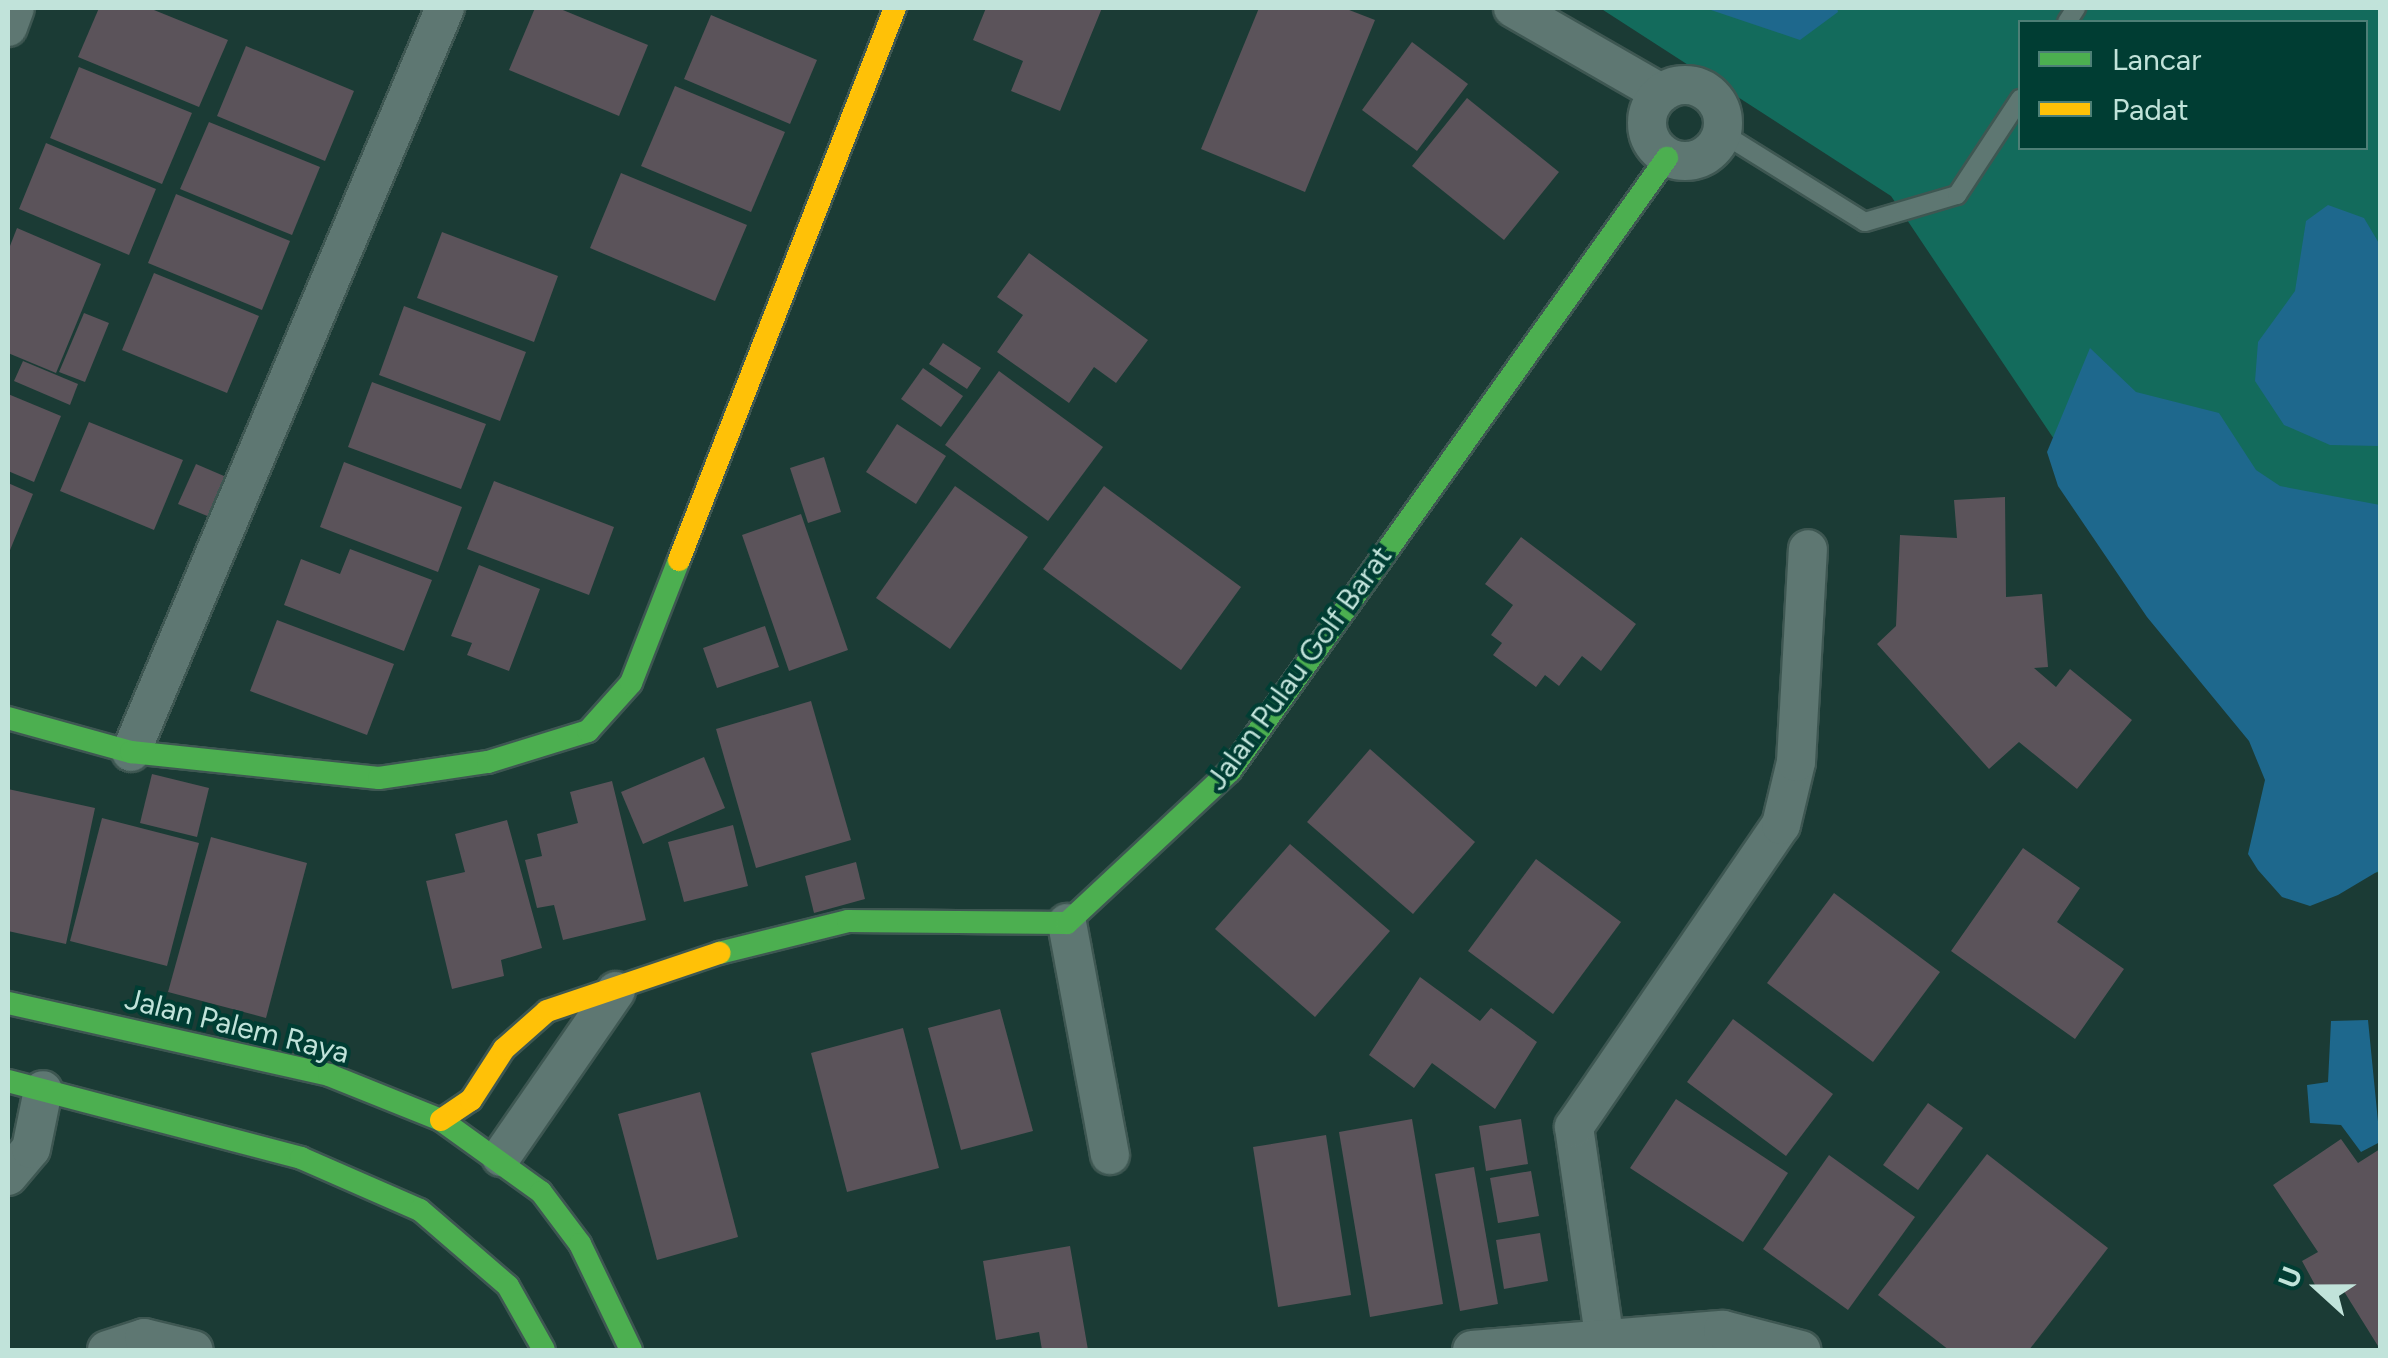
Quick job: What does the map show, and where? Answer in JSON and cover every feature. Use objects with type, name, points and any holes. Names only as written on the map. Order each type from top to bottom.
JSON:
[{"type":"street","points":[[8,26],[15,8]]},
{"type":"street","points":[[132,752],[445,8]]},
{"type":"street","points":[[8,718],[132,752],[379,778],[488,762],[588,731],[609,714],[631,683],[895,8]]},
{"type":"street","points":[[1513,8],[1661,92],[1706,91],[1722,133],[1694,161],[1667,158],[1646,126],[1661,92]]},
{"type":"street","name":"Jalan Pulau Golf Barat","points":[[1068,923],[1230,771],[1667,158]]},
{"type":"street","points":[[1604,1335],[1574,1128],[1781,824],[1796,762],[1808,549]]},
{"type":"street","points":[[441,1120],[472,1100],[504,1048],[547,1012],[616,991],[676,962],[848,921],[1068,923],[1110,1156]]},
{"type":"street","points":[[501,1157],[616,991]]},
{"type":"street","name":"Jalan Palem Raya","points":[[8,1003],[60,1025],[330,1075],[441,1120],[501,1157],[580,1244],[631,1350]]},
{"type":"street","points":[[8,1176],[31,1149],[28,1098],[301,1158],[420,1210],[508,1286],[544,1350]]},
{"type":"street","points":[[1472,1350],[1604,1335],[1723,1330],[1801,1350]]},
{"type":"street","points":[[107,1350],[144,1338],[194,1350]]},
{"type":"lane","points":[[1722,133],[1865,222],[1957,195],[2018,102]]},
{"type":"green space","points":[[1600,8],[2380,8],[2380,872],[2307,880],[2247,727],[1891,196]]},
{"type":"water","points":[[1705,8],[1837,8],[1838,12],[1800,40]]},
{"type":"water","points":[[2328,205],[2364,218],[2380,245],[2380,446],[2330,445],[2284,425],[2255,381],[2258,342],[2295,291],[2306,221]]},
{"type":"water","points":[[2090,348],[2136,392],[2219,413],[2256,470],[2280,486],[2380,505],[2380,870],[2338,895],[2310,906],[2282,897],[2258,870],[2248,854],[2265,780],[2249,741],[2147,617],[2058,486],[2047,452]]},
{"type":"water","points":[[2368,1020],[2380,1142],[2361,1152],[2341,1125],[2310,1123],[2307,1085],[2328,1082],[2331,1021]]},
{"type":"building","points":[[99,8],[149,8],[228,40],[199,107],[78,57]]},
{"type":"building","points":[[535,8],[558,8],[648,45],[619,116],[509,70]]},
{"type":"building","points":[[986,8],[1102,8],[1060,111],[1011,91],[1023,61],[973,40]]},
{"type":"building","points":[[1259,8],[1344,8],[1375,20],[1305,192],[1201,149]]},
{"type":"building","points":[[711,15],[817,60],[790,124],[684,79]]},
{"type":"building","points":[[1412,42],[1468,84],[1417,151],[1362,110]]},
{"type":"building","points":[[246,46],[354,91],[325,161],[217,116]]},
{"type":"building","points":[[79,67],[192,113],[162,184],[50,138]]},
{"type":"building","points":[[675,86],[785,132],[751,212],[641,166]]},
{"type":"building","points":[[1467,98],[1559,172],[1504,240],[1412,166]]},
{"type":"building","points":[[209,122],[320,167],[292,235],[180,189]]},
{"type":"building","points":[[46,143],[156,189],[129,255],[19,209]]},
{"type":"building","points":[[621,173],[747,225],[715,301],[590,248]]},
{"type":"building","points":[[176,194],[290,241],[262,310],[148,263]]},
{"type":"building","points":[[17,228],[101,264],[56,373],[8,353],[8,251]]},
{"type":"building","points":[[442,232],[558,276],[534,342],[417,298]]},
{"type":"building","points":[[1029,253],[1148,340],[1116,383],[1094,367],[1069,403],[997,352],[1023,315],[997,297]]},
{"type":"building","points":[[154,273],[259,316],[227,393],[122,350]]},
{"type":"building","points":[[404,306],[526,352],[500,421],[379,375]]},
{"type":"building","points":[[84,313],[109,323],[85,382],[59,372]]},
{"type":"building","points":[[943,343],[981,368],[967,389],[929,364]]},
{"type":"building","points":[[23,361],[78,384],[70,405],[14,381]]},
{"type":"building","points":[[923,368],[963,396],[941,427],[901,399]]},
{"type":"building","points":[[999,371],[1103,447],[1048,521],[945,445]]},
{"type":"building","points":[[372,382],[486,424],[461,489],[348,447]]},
{"type":"building","points":[[8,394],[61,416],[34,482],[8,471]]},
{"type":"building","points":[[89,422],[183,460],[154,530],[60,491]]},
{"type":"building","points":[[897,424],[946,456],[916,504],[866,472]]},
{"type":"building","points":[[824,457],[841,512],[808,523],[790,468]]},
{"type":"building","points":[[344,462],[462,507],[438,572],[320,527]]},
{"type":"building","points":[[196,464],[238,482],[222,522],[178,504]]},
{"type":"building","points":[[494,481],[614,527],[589,595],[467,549]]},
{"type":"building","points":[[8,483],[33,494],[8,555]]},
{"type":"building","points":[[955,486],[1028,537],[950,649],[876,598]]},
{"type":"building","points":[[1104,486],[1241,587],[1181,670],[1043,569]]},
{"type":"building","points":[[2005,497],[2006,597],[2042,594],[2048,667],[2034,668],[2056,687],[2070,669],[2132,720],[2077,789],[2019,742],[1989,769],[1877,644],[1896,626],[1900,535],[1957,538],[1954,500]]},
{"type":"building","points":[[801,514],[848,650],[789,671],[742,535]]},
{"type":"building","points":[[1521,537],[1636,624],[1601,671],[1582,656],[1559,686],[1545,675],[1536,687],[1493,655],[1502,643],[1491,635],[1513,605],[1485,584]]},
{"type":"building","points":[[350,549],[432,580],[404,651],[284,605],[301,559],[340,574]]},
{"type":"building","points":[[479,565],[540,589],[509,671],[467,655],[472,643],[451,636]]},
{"type":"building","points":[[277,620],[394,664],[367,735],[250,691]]},
{"type":"building","points":[[765,626],[779,667],[717,688],[703,648]]},
{"type":"building","points":[[811,701],[851,840],[756,868],[716,729]]},
{"type":"building","points":[[1370,749],[1475,842],[1413,914],[1307,822]]},
{"type":"building","points":[[704,757],[725,808],[643,844],[621,792]]},
{"type":"building","points":[[152,774],[209,788],[197,837],[140,823]]},
{"type":"building","points":[[612,781],[646,920],[563,940],[554,905],[537,908],[525,860],[542,856],[537,834],[578,823],[570,792]]},
{"type":"building","points":[[8,789],[95,808],[66,944],[8,931]]},
{"type":"building","points":[[102,818],[199,843],[167,966],[70,941]]},
{"type":"building","points":[[507,820],[542,948],[501,960],[504,976],[452,989],[426,881],[465,872],[455,834]]},
{"type":"building","points":[[733,825],[748,886],[684,902],[668,842]]},
{"type":"building","points":[[211,837],[307,863],[266,1018],[168,992]]},
{"type":"building","points":[[1290,844],[1390,931],[1315,1017],[1215,929]]},
{"type":"building","points":[[2023,848],[2080,888],[2057,922],[2124,969],[2075,1039],[1951,951]]},
{"type":"building","points":[[1536,859],[1621,922],[1553,1014],[1468,951]]},
{"type":"building","points":[[856,862],[865,899],[814,913],[805,876]]},
{"type":"building","points":[[1834,893],[1940,972],[1873,1062],[1767,983]]},
{"type":"building","points":[[1420,977],[1480,1021],[1491,1008],[1537,1042],[1495,1109],[1432,1063],[1414,1088],[1369,1055]]},
{"type":"building","points":[[1000,1009],[1033,1131],[961,1150],[928,1028]]},
{"type":"building","points":[[1733,1019],[1833,1094],[1786,1156],[1687,1082]]},
{"type":"building","points":[[903,1028],[939,1168],[847,1192],[811,1053]]},
{"type":"building","points":[[700,1092],[738,1237],[657,1260],[618,1114]]},
{"type":"building","points":[[1676,1099],[1788,1173],[1743,1242],[1630,1168]]},
{"type":"building","points":[[1928,1103],[1963,1128],[1918,1190],[1883,1165]]},
{"type":"building","points":[[1412,1119],[1443,1304],[1370,1317],[1339,1132]]},
{"type":"building","points":[[1521,1119],[1528,1164],[1486,1171],[1479,1126]]},
{"type":"building","points":[[1326,1135],[1351,1295],[1278,1307],[1253,1147]]},
{"type":"building","points":[[2341,1139],[2358,1163],[2380,1149],[2378,1346],[2340,1285],[2321,1296],[2302,1261],[2318,1252],[2273,1185]]},
{"type":"building","points":[[1987,1154],[2108,1248],[2029,1350],[1949,1350],[1878,1295]]},
{"type":"building","points":[[1829,1155],[1915,1217],[1848,1310],[1763,1249]]},
{"type":"building","points":[[1474,1167],[1498,1304],[1460,1311],[1435,1174]]},
{"type":"building","points":[[1531,1171],[1539,1216],[1498,1223],[1490,1178]]},
{"type":"building","points":[[1540,1233],[1548,1281],[1504,1289],[1496,1240]]},
{"type":"building","points":[[1070,1246],[1088,1350],[1042,1350],[1039,1332],[996,1340],[983,1261]]},
{"type":"traffic: fast","points":[[719,953],[848,921],[1067,923],[1230,771],[1667,158]]},
{"type":"traffic: fast","points":[[8,718],[131,752],[379,778],[488,762],[588,731],[631,683],[679,560]]},
{"type":"traffic: fast","points":[[8,1003],[329,1075],[441,1120],[541,1192],[580,1244],[631,1350]]},
{"type":"traffic: fast","points":[[8,1081],[301,1158],[420,1210],[508,1286],[544,1350]]},
{"type":"traffic: slow","points":[[679,560],[895,8]]},
{"type":"traffic: slow","points":[[441,1120],[471,1100],[504,1049],[547,1011],[719,953]]}]
